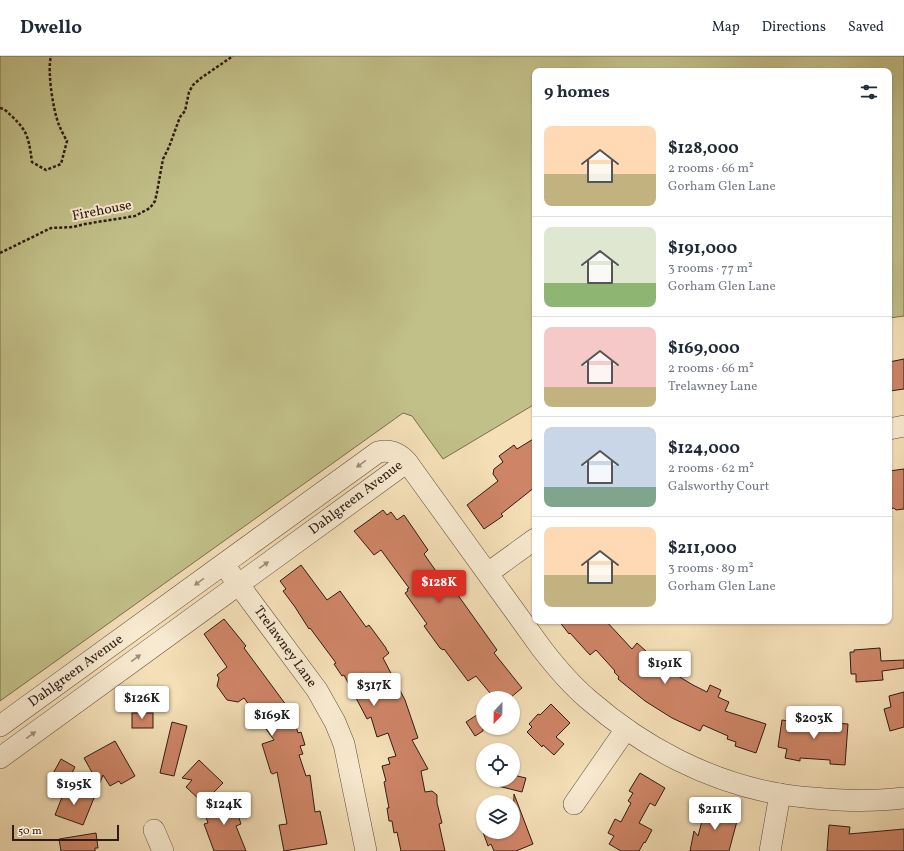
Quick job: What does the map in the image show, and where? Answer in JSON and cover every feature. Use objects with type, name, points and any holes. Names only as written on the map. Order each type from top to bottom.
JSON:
[{"type":"street","points":[[892,428],[904,426]]},
{"type":"street","name":"Dahlgreen Avenue","points":[[0,726],[378,452],[383,451],[396,453],[407,462],[0,758]]},
{"type":"street","points":[[407,462],[542,649],[559,670],[588,699],[626,729],[670,756],[694,767],[747,786],[780,794],[837,800],[862,801],[904,798]]},
{"type":"street","points":[[488,573],[532,540]]},
{"type":"street","name":"Trelawney Lane","points":[[223,564],[317,690],[335,722],[344,744],[366,851]]},
{"type":"street","points":[[574,804],[626,729]]},
{"type":"street","points":[[770,851],[780,794]]},
{"type":"street","points":[[154,830],[163,851]]},
{"type":"path","points":[[0,108],[4,109],[22,126],[29,142],[32,162],[46,170],[61,164],[67,142],[58,124],[54,108],[50,82],[51,56]]},
{"type":"path","name":"Firehouse","points":[[0,253],[51,228],[73,228],[85,224],[135,216],[150,208],[155,201],[163,159],[180,117],[185,110],[189,92],[193,85],[201,78],[234,56]]},
{"type":"shaded area","points":[[0,56],[904,56],[904,316],[892,318],[892,68],[532,68],[532,406],[443,459],[412,416],[403,413],[0,701]]},
{"type":"building","points":[[904,359],[904,389],[892,391],[892,361]]},
{"type":"building","points":[[532,440],[532,489],[501,514],[503,516],[484,529],[467,505],[498,481],[493,474],[494,469],[503,462],[499,456],[514,445],[517,449]]},
{"type":"building","points":[[904,469],[904,509],[896,510],[892,508],[892,471]]},
{"type":"building","points":[[383,510],[387,515],[391,512],[397,520],[404,515],[428,550],[424,554],[443,581],[451,576],[460,588],[455,591],[497,650],[494,653],[522,688],[518,691],[488,691],[476,676],[468,681],[444,649],[443,650],[440,648],[424,626],[427,624],[405,593],[409,588],[381,550],[374,555],[354,531]]},
{"type":"building","points":[[301,565],[327,600],[340,591],[366,627],[369,625],[389,653],[383,658],[405,700],[418,738],[412,740],[428,769],[421,771],[425,792],[432,791],[437,795],[437,803],[442,823],[439,824],[445,851],[401,851],[397,832],[394,833],[392,821],[389,821],[387,808],[389,808],[384,782],[386,781],[382,766],[390,764],[388,758],[396,756],[388,733],[377,737],[371,717],[367,719],[344,675],[342,676],[334,664],[336,663],[310,628],[309,629],[283,591],[286,589],[280,581]]},
{"type":"building","points":[[224,619],[246,646],[244,648],[292,713],[298,733],[301,732],[305,745],[300,746],[303,754],[299,755],[306,776],[310,775],[315,812],[320,811],[327,844],[284,851],[279,825],[287,824],[277,772],[273,774],[271,773],[262,744],[274,740],[244,698],[238,702],[227,700],[217,686],[219,678],[217,675],[227,667],[204,634]]},
{"type":"building","points":[[561,624],[609,624],[632,649],[637,643],[647,652],[646,653],[659,663],[667,668],[673,666],[677,669],[678,676],[693,685],[707,692],[710,685],[721,690],[718,697],[729,702],[725,711],[766,724],[756,753],[735,746],[736,742],[727,739],[728,736],[703,725],[700,731],[672,718],[645,701],[618,679],[619,677],[614,672],[615,671],[596,650],[590,655],[570,633],[569,634]]},
{"type":"building","points":[[880,648],[881,661],[904,660],[904,668],[882,671],[883,680],[856,682],[856,674],[851,674],[850,652],[854,652],[854,650]]},
{"type":"building","points":[[904,692],[904,727],[890,731],[884,709],[891,707],[889,696]]},
{"type":"building","points":[[551,704],[570,723],[556,737],[564,744],[554,755],[543,745],[542,747],[527,732],[532,727],[529,724],[538,714],[540,715]]},
{"type":"building","points":[[132,713],[153,713],[153,728],[132,728]]},
{"type":"building","points":[[789,715],[808,718],[807,721],[848,724],[845,765],[830,764],[830,760],[800,758],[800,761],[785,758],[787,749],[778,747],[782,720],[788,721]]},
{"type":"building","points":[[476,716],[477,735],[475,736],[466,722]]},
{"type":"building","points":[[172,722],[187,726],[174,776],[160,773]]},
{"type":"building","points":[[115,741],[135,776],[121,784],[119,781],[110,786],[103,775],[99,785],[84,758]]},
{"type":"building","points":[[61,759],[75,767],[65,787],[50,779]]},
{"type":"building","points":[[199,760],[223,783],[203,803],[186,787],[192,780],[182,778]]},
{"type":"building","points":[[640,773],[665,788],[655,806],[650,803],[639,823],[652,830],[645,843],[644,842],[639,851],[621,851],[609,844],[614,836],[608,833],[615,819],[621,822],[631,803],[628,801],[633,793],[629,791]]},
{"type":"building","points":[[520,777],[526,778],[522,792],[502,787],[520,787]]},
{"type":"building","points":[[66,787],[94,798],[83,825],[55,815]]},
{"type":"building","points":[[232,797],[241,824],[236,826],[246,851],[214,851],[204,824],[208,823],[203,808]]},
{"type":"building","points":[[706,806],[735,813],[733,820],[737,821],[729,851],[690,851],[694,831],[698,836]]},
{"type":"building","points":[[520,810],[533,844],[516,851],[494,851],[491,844],[488,846],[486,839],[520,839]]},
{"type":"building","points":[[829,825],[850,827],[849,834],[904,829],[904,851],[827,851]]},
{"type":"building","points":[[96,833],[98,848],[95,848],[95,851],[61,851],[59,839]]}]
